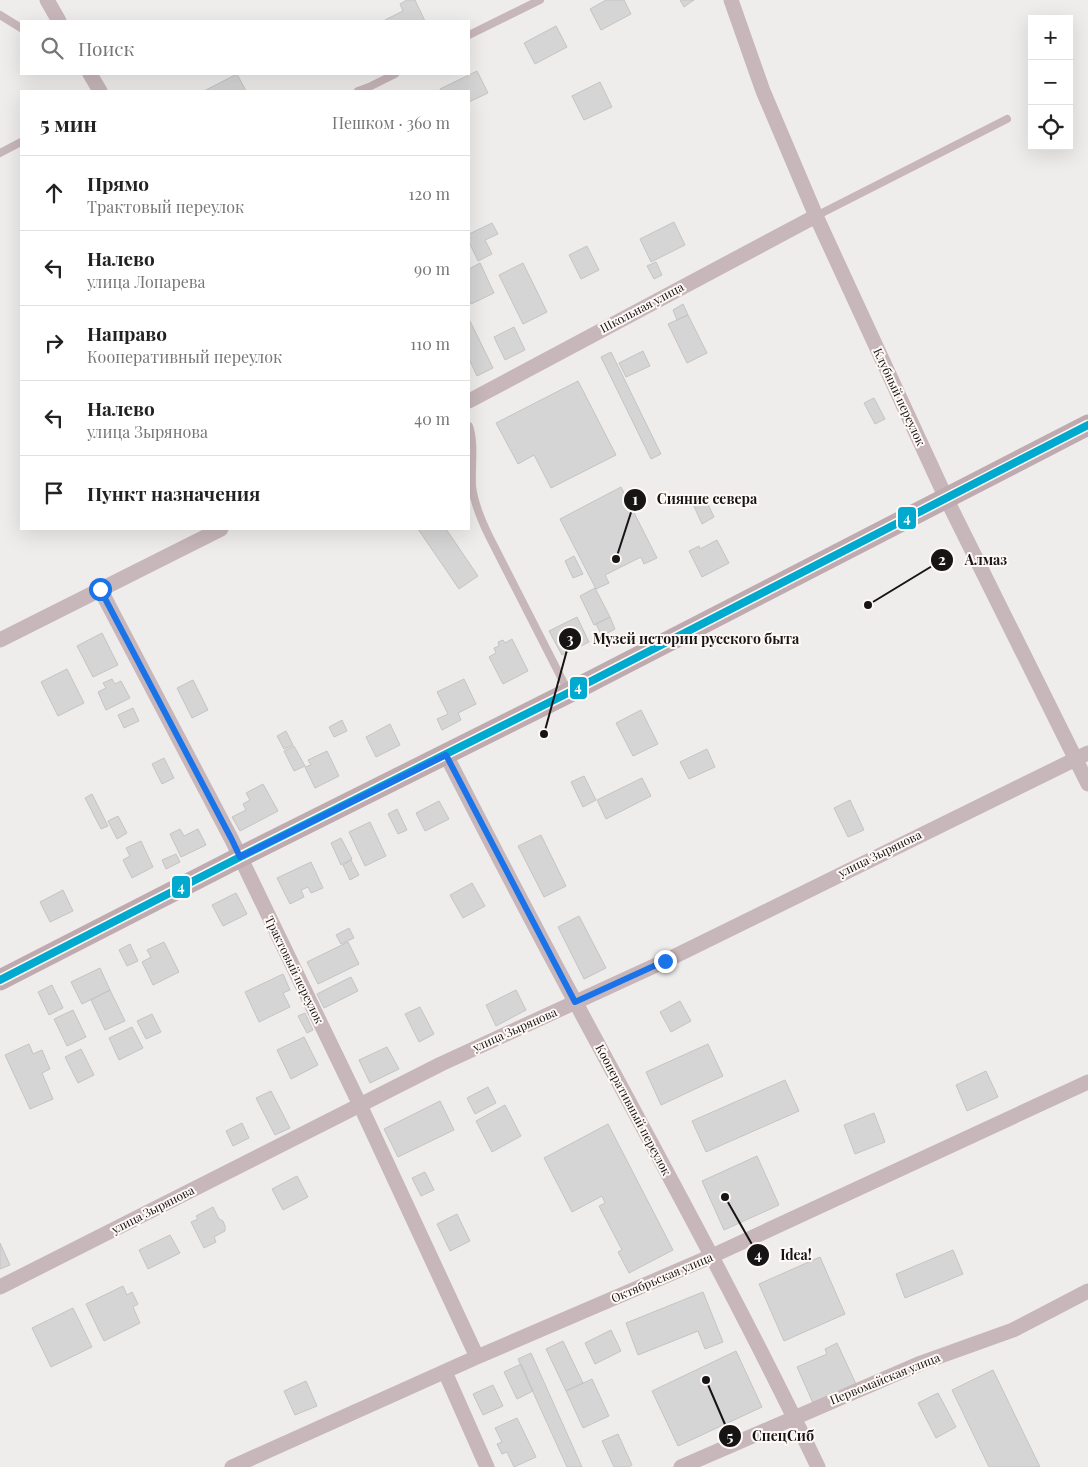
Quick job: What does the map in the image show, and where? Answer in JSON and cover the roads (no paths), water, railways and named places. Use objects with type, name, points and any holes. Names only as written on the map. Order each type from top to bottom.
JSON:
[{"type":"main road","points":[[0,980],[240,857],[568,693],[1088,425]]},
{"type":"street","points":[[47,0],[58,20]]},
{"type":"street","name":"Клубный переулок","points":[[731,0],[764,91],[816,216],[946,498],[1082,756],[1088,784]]},
{"type":"street","points":[[91,75],[99,90]]},
{"type":"street","name":"Школьная улица","points":[[470,400],[816,216]]},
{"type":"street","points":[[0,640],[219,530]]},
{"type":"street","name":"Трактовый переулок","points":[[100,589],[232,840],[360,1105],[477,1357]]},
{"type":"street","name":"Кооперативный переулок","points":[[446,755],[575,1002],[712,1256],[818,1467]]},
{"type":"street","name":"улица Зырянова","points":[[0,1287],[441,1064],[665,961],[1082,756]]},
{"type":"street","name":"Октябрьская улица","points":[[232,1467],[477,1357],[712,1256],[1088,1082]]},
{"type":"street","name":"Первомайская улица","points":[[681,1467],[921,1363],[1014,1330],[1088,1291]]},
{"type":"street","points":[[445,1372],[487,1467]]},
{"type":"lane","points":[[470,35],[540,0]]},
{"type":"lane","points":[[0,15],[20,27]]},
{"type":"lane","points":[[362,90],[393,75]]},
{"type":"lane","points":[[816,216],[1007,119]]},
{"type":"lane","points":[[0,153],[20,143]]},
{"type":"lane","points":[[470,436],[472,488],[479,514],[568,693]]},
{"type":"place","name":"Сияние севера","points":[[616,559]]},
{"type":"place","name":"Алмаз","points":[[868,605]]},
{"type":"place","name":"Музей истории русского быта","points":[[544,734]]},
{"type":"place","name":"Idea!","points":[[725,1197]]},
{"type":"place","name":"СпецСиб","points":[[706,1380]]}]
